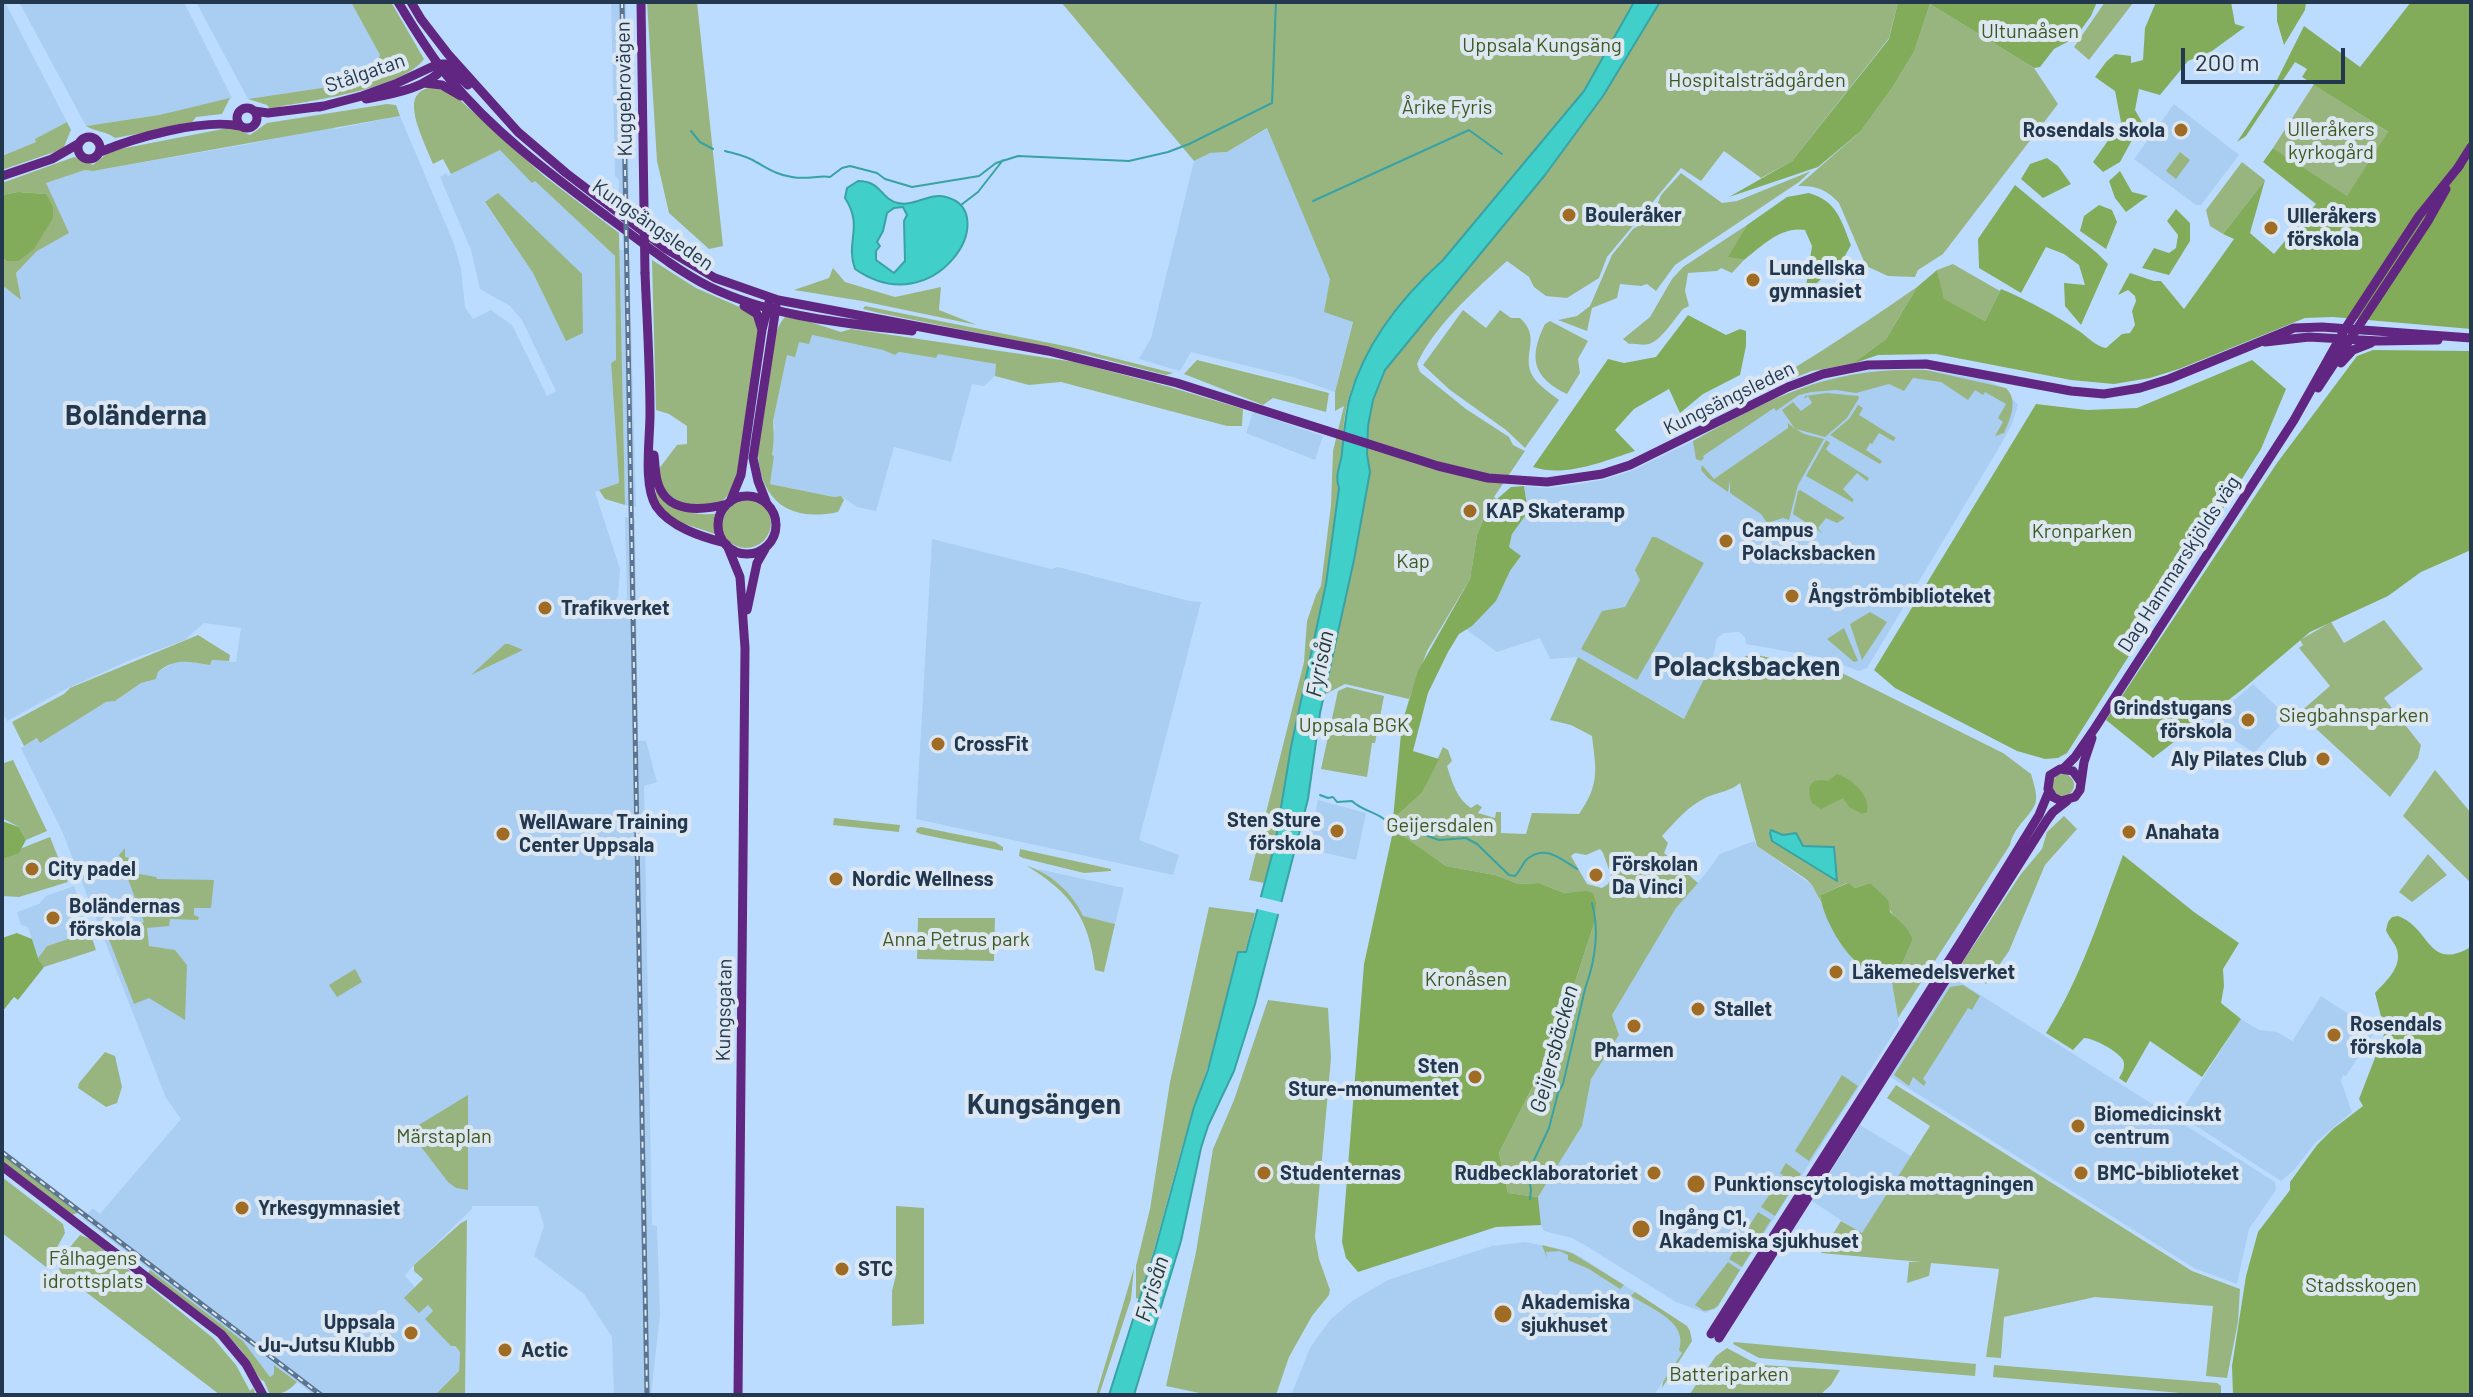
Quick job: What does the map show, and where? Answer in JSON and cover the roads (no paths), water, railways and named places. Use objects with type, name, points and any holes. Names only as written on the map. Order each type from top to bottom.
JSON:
[{"type":"main road","name":"Kungsängsleden","points":[[398,2],[413,28],[479,110],[561,182],[663,259],[712,288],[838,323],[967,336],[1048,351],[1177,383],[1467,474],[1507,481],[1573,480],[1602,474],[1630,465],[1805,380],[1868,365],[1926,364],[2071,391],[2104,394],[2154,384],[2294,328],[2322,327],[2348,334]]},
{"type":"main road","name":"Kungsängsleden","points":[[411,2],[444,63],[566,173],[690,265],[773,304]]},
{"type":"main road","name":"Kuggebrovägen","points":[[641,2],[649,477],[652,498],[657,508],[677,525],[726,544]]},
{"type":"main road","name":"Stålgatan","points":[[413,28],[428,59],[421,78]]},
{"type":"main road","name":"Stålgatan","points":[[254,111],[291,112],[399,93],[444,63]]},
{"type":"main road","name":"Stålgatan","points":[[421,78],[442,85],[479,110]]},
{"type":"main road","points":[[2,176],[52,159],[80,155],[90,159],[129,141],[200,126],[246,108],[254,111],[257,117],[256,124],[250,129],[228,124],[200,126]]},
{"type":"main road","name":"Stålgatan","points":[[256,124],[291,112]]},
{"type":"main road","points":[[238,113],[240,126]]},
{"type":"main road","points":[[52,159],[86,137],[129,141]]},
{"type":"main road","points":[[98,140],[100,152]]},
{"type":"main road","points":[[78,144],[80,155]]},
{"type":"main road","name":"Dag Hammarskjölds väg","points":[[2064,768],[2095,728],[2348,334],[2373,304],[2428,221],[2471,147]]},
{"type":"main road","name":"Dag Hammarskjölds väg","points":[[2348,334],[2358,309],[2419,216],[2460,165]]},
{"type":"main road","points":[[712,288],[754,311],[762,330]]},
{"type":"main road","points":[[773,304],[753,458],[758,481],[773,511],[776,526],[768,545],[747,553],[735,551],[726,544],[719,524],[721,512],[729,503],[741,475],[762,330],[773,304]]},
{"type":"main road","points":[[2373,304],[2373,322],[2402,332]]},
{"type":"main road","points":[[2322,327],[2340,322],[2358,309]]},
{"type":"main road","points":[[2348,334],[2402,332],[2471,339]]},
{"type":"main road","name":"Kungsängsleden","points":[[2258,343],[2348,334]]},
{"type":"main road","points":[[2348,334],[2379,341],[2471,339]]},
{"type":"main road","points":[[2309,337],[2322,343],[2326,349],[2322,377]]},
{"type":"main road","points":[[2322,377],[2353,350],[2379,341]]},
{"type":"main road","name":"Kuggebrovägen","points":[[650,415],[657,481],[665,496],[688,509],[707,510],[729,503]]},
{"type":"main road","points":[[729,503],[740,497],[752,496],[767,504]]},
{"type":"main road","name":"Kungsgatan","points":[[726,544],[740,577],[745,626],[738,1395]]},
{"type":"main road","name":"Kungsgatan","points":[[745,626],[757,563],[768,545]]},
{"type":"main road","name":"Dag Hammarskjölds väg","points":[[2080,781],[2095,728]]},
{"type":"main road","points":[[2064,768],[2073,771],[2080,781],[2079,792],[2047,820],[1715,1336],[2039,815],[2049,791],[2050,775],[2064,768]]},
{"type":"main road","points":[[2049,791],[2056,799],[2067,801]]},
{"type":"main road","points":[[2,1166],[221,1334],[246,1364],[262,1395]]},
{"type":"water","name":"Fyrisån","points":[[1634,2],[1660,2],[1603,96],[1545,175],[1385,370],[1373,400],[1368,426],[1370,472],[1320,713],[1308,799],[1255,1004],[1234,1071],[1201,1148],[1181,1241],[1134,1395],[1109,1395],[1155,1250],[1194,1107],[1208,1070],[1238,952],[1246,952],[1275,844],[1291,747],[1326,584],[1339,488],[1337,475],[1350,397],[1357,377],[1387,322],[1584,91]]},
{"type":"water","points":[[858,181],[866,182],[892,201],[904,204],[934,196],[946,197],[962,207],[968,222],[964,241],[952,260],[934,275],[911,283],[884,283],[855,269],[852,259],[854,226],[845,198],[847,188]],"holes":[[[903,207],[907,215],[904,221],[905,261],[894,273],[876,260],[876,251],[880,246],[877,242],[887,213]]]},
{"type":"water","points":[[1771,830],[1783,835],[1796,833],[1803,846],[1834,847],[1837,881],[1772,841]]},
{"type":"waterway","points":[[725,151],[749,158],[787,176],[830,177],[850,166],[912,187],[979,176],[996,163],[1018,156],[1129,161],[1168,152],[1272,103],[1276,2]]},
{"type":"waterway","points":[[1313,201],[1469,130],[1502,154]]},
{"type":"waterway","points":[[691,131],[700,142],[713,149]]},
{"type":"waterway","points":[[961,205],[978,192],[1003,160]]},
{"type":"waterway","name":"Geijersbäcken","points":[[1320,795],[1333,797],[1337,802],[1352,801],[1384,819]]},
{"type":"waterway","name":"Geijersbäcken","points":[[1397,825],[1439,840],[1466,838],[1477,844],[1509,875],[1515,876],[1527,859],[1540,853],[1559,857],[1577,869]]},
{"type":"waterway","name":"Geijersbäcken","points":[[1530,1199],[1528,1173],[1549,1128],[1563,1084],[1593,958],[1596,925],[1592,903]]},
{"type":"railway","points":[[622,2],[647,1395]]},
{"type":"railway","points":[[2,1152],[321,1395]]},
{"type":"place","name":"Rosendals skola","points":[[2181,130]]},
{"type":"place","name":"Bouleråker","points":[[1569,215]]},
{"type":"place","name":"Ulleråkers förskola","points":[[2271,228]]},
{"type":"place","name":"Lundellska gymnasiet","points":[[1753,280]]},
{"type":"place","name":"KAP Skateramp","points":[[1470,511]]},
{"type":"place","name":"Campus Polacksbacken","points":[[1726,541]]},
{"type":"place","name":"Ångströmbiblioteket","points":[[1792,596]]},
{"type":"place","name":"Trafikverket","points":[[545,608]]},
{"type":"place","name":"Grindstugans förskola","points":[[2248,720]]},
{"type":"place","name":"CrossFit","points":[[938,744]]},
{"type":"place","name":"Aly Pilates Club","points":[[2323,759]]},
{"type":"place","name":"Sten Sture förskola","points":[[1337,831]]},
{"type":"place","name":"Anahata","points":[[2129,832]]},
{"type":"place","name":"WellAware Training Center Uppsala","points":[[503,834]]},
{"type":"place","name":"City padel","points":[[32,869]]},
{"type":"place","name":"Förskolan Da Vinci","points":[[1596,875]]},
{"type":"place","name":"Nordic Wellness","points":[[836,879]]},
{"type":"place","name":"Boländernas förskola","points":[[53,918]]},
{"type":"place","name":"Läkemedelsverket","points":[[1836,972]]},
{"type":"place","name":"Stallet","points":[[1698,1009]]},
{"type":"place","name":"Pharmen","points":[[1634,1026]]},
{"type":"place","name":"Rosendals förskola","points":[[2334,1035]]},
{"type":"place","name":"Sten Sture-monumentet","points":[[1475,1077]]},
{"type":"place","name":"Biomedicinskt centrum","points":[[2078,1126]]},
{"type":"place","name":"Studenternas","points":[[1264,1173]]},
{"type":"place","name":"Rudbecklaboratoriet","points":[[1654,1173]]},
{"type":"place","name":"BMC-biblioteket","points":[[2081,1173]]},
{"type":"place","name":"Punktionscytologiska mottagningen","points":[[1696,1184]]},
{"type":"place","name":"Yrkesgymnasiet","points":[[242,1208]]},
{"type":"place","name":"Ingång C1, Akademiska sjukhuset","points":[[1641,1229]]},
{"type":"place","name":"STC","points":[[842,1269]]},
{"type":"place","name":"Akademiska sjukhuset","points":[[1503,1314]]},
{"type":"place","name":"Uppsala Ju-Jutsu Klubb","points":[[411,1333]]},
{"type":"place","name":"Actic","points":[[505,1350]]},
{"type":"district","name":"Boländerna","points":[[136,416]]},
{"type":"district","name":"Polacksbacken","points":[[1747,667]]},
{"type":"district","name":"Kungsängen","points":[[1044,1105]]},
{"type":"park label","name":"Ultunaåsen","points":[[2030,31]]},
{"type":"park label","name":"Uppsala Kungsäng","points":[[1542,45]]},
{"type":"park label","name":"Hospitalsträdgården","points":[[1757,80]]},
{"type":"park label","name":"Årike Fyris","points":[[1447,107]]},
{"type":"park label","name":"Ulleråkers kyrkogård","points":[[2331,140]]},
{"type":"park label","name":"Kronparken","points":[[2082,531]]},
{"type":"park label","name":"Kap","points":[[1413,561]]},
{"type":"park label","name":"Siegbahnsparken","points":[[2354,715]]},
{"type":"park label","name":"Uppsala BGK","points":[[1354,725]]},
{"type":"park label","name":"Geijersdalen","points":[[1440,825]]},
{"type":"park label","name":"Anna Petrus park","points":[[956,939]]},
{"type":"park label","name":"Kronåsen","points":[[1466,979]]},
{"type":"park label","name":"Märstaplan","points":[[444,1136]]},
{"type":"park label","name":"Fålhagens idrottsplats","points":[[93,1270]]},
{"type":"park label","name":"Stadsskogen","points":[[2361,1285]]},
{"type":"park label","name":"Batteriparken","points":[[1729,1374]]}]
